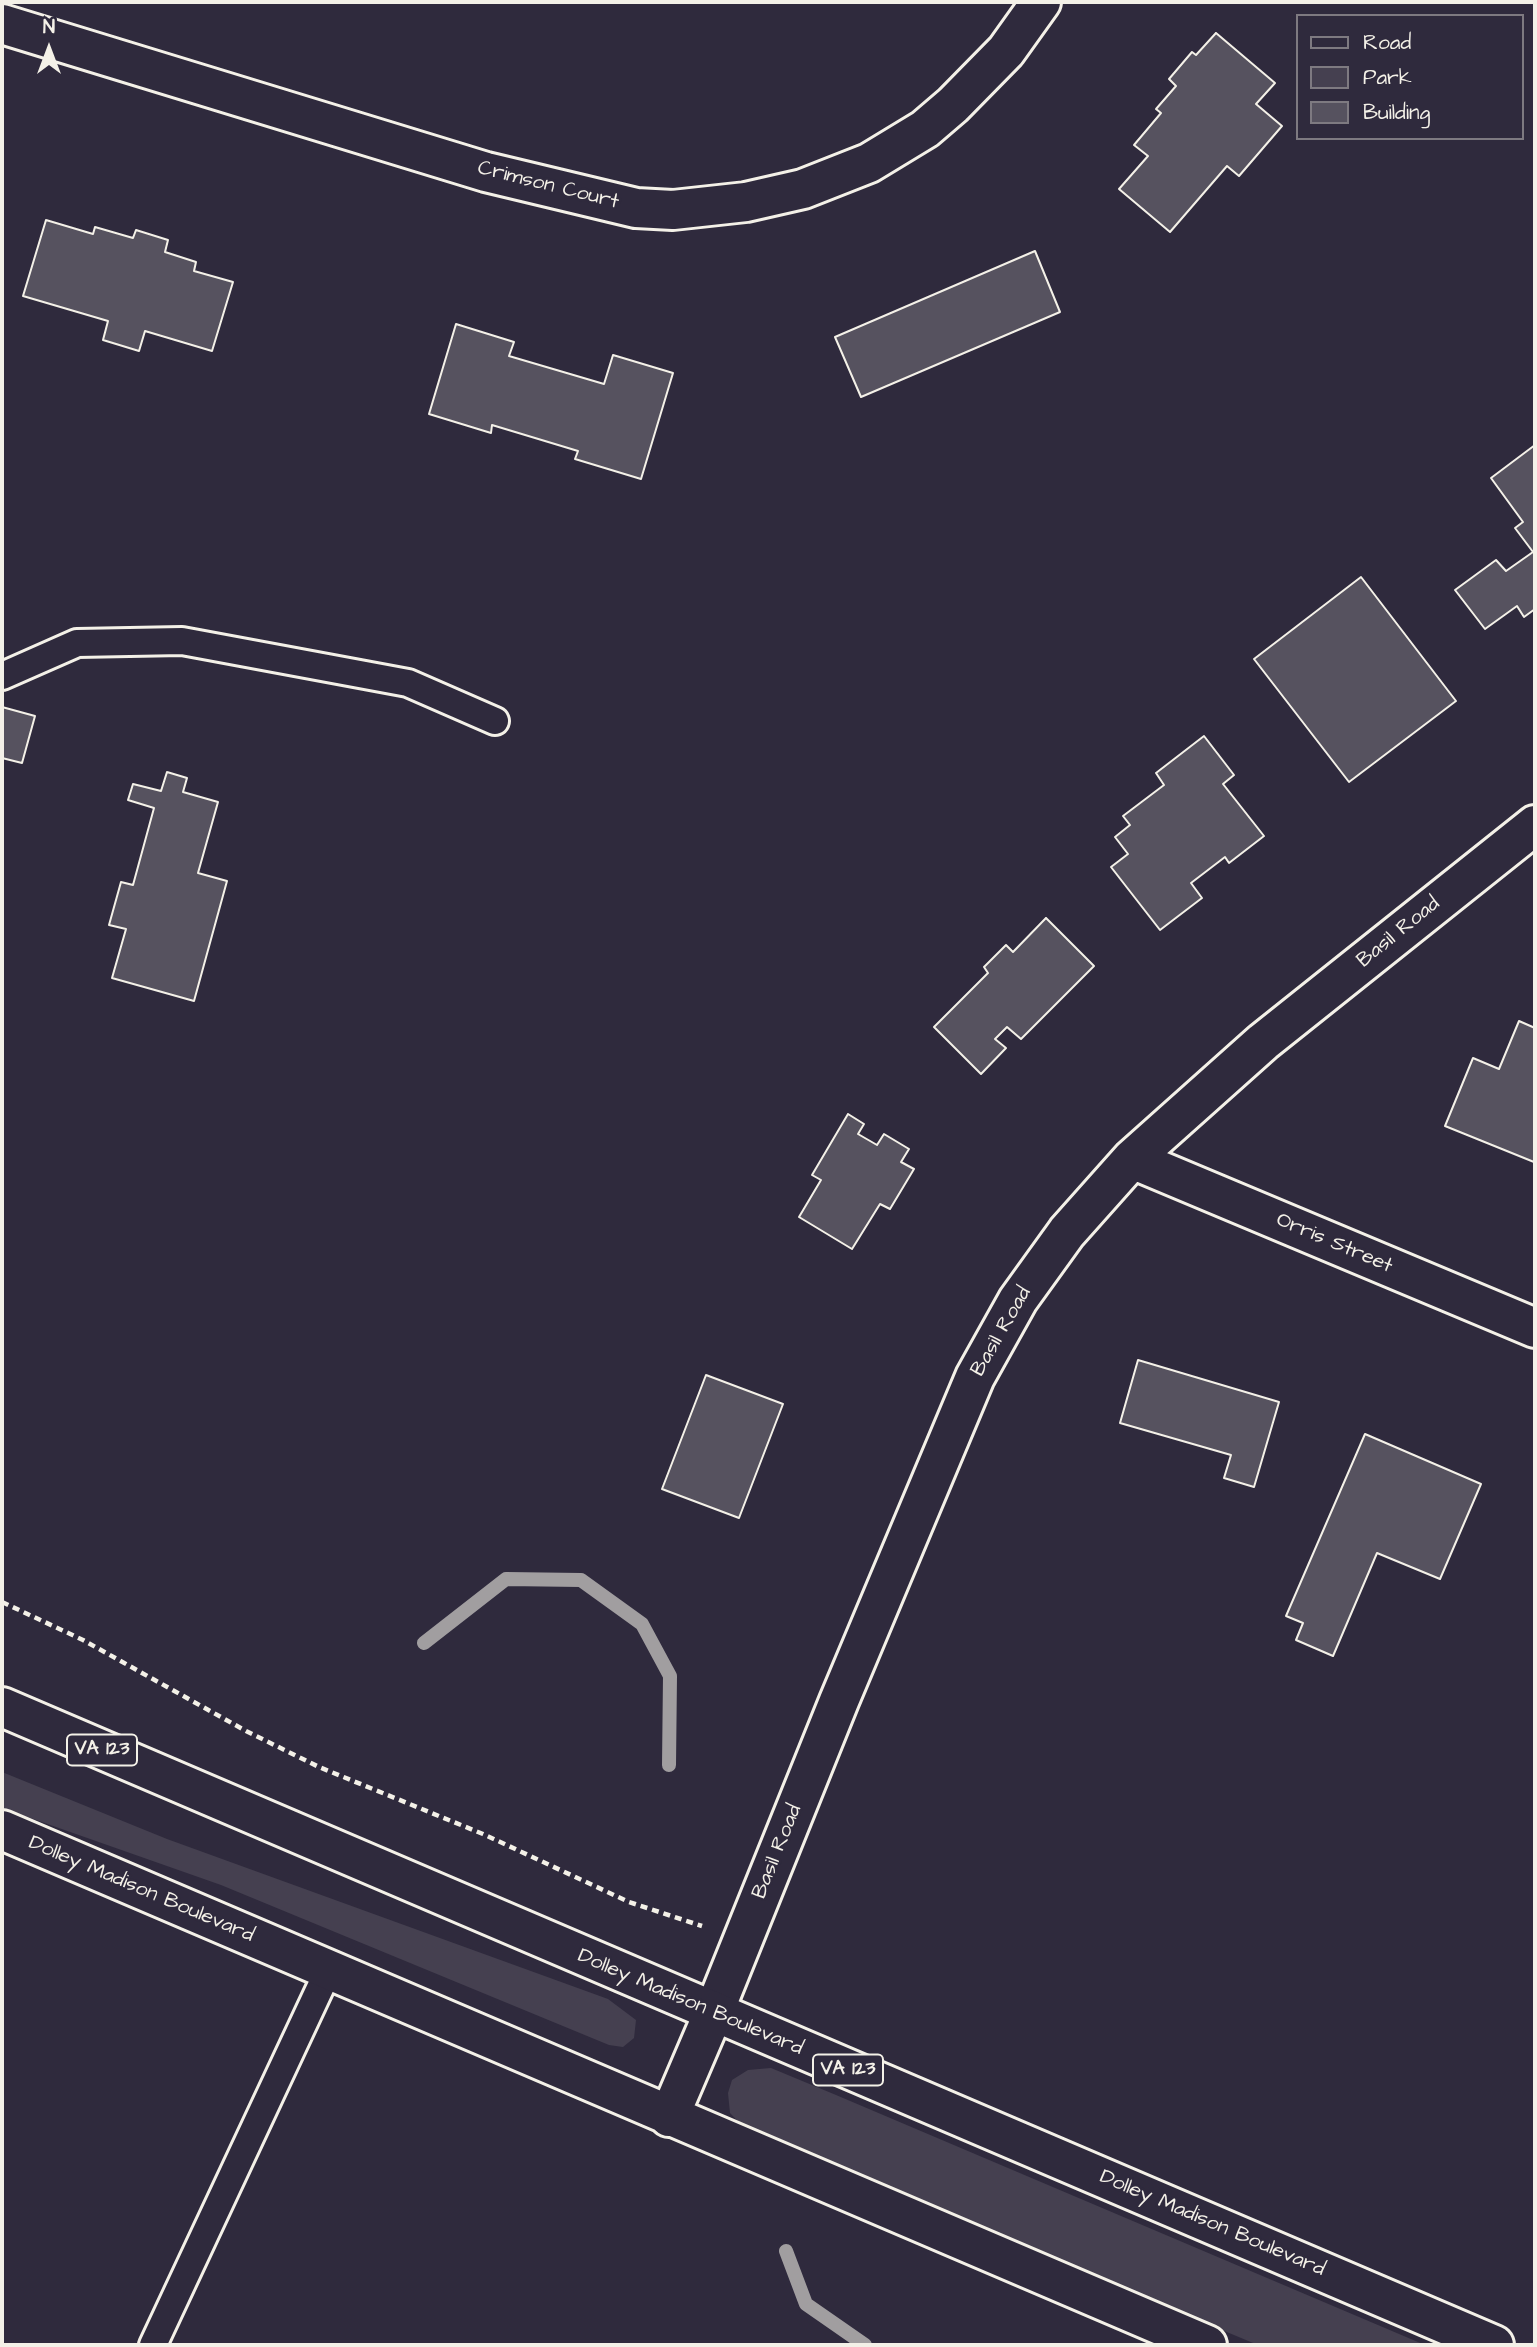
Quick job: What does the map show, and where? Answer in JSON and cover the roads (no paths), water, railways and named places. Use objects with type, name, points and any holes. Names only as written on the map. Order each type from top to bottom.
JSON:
[{"type":"street","name":"Crimson Court","points":[[2,24],[486,172],[636,208],[673,210],[746,202],[791,192],[869,163],[925,129],[953,105],[1006,51],[1041,2]]},
{"type":"street","name":"Basil Road","points":[[669,2117],[975,1377],[1018,1300],[1058,1243],[1132,1159],[1263,1042],[1535,825]]},
{"type":"street","name":"Orris Street","points":[[1132,1159],[1535,1328]]},
{"type":"street","name":"Dolley Madison Boulevard","points":[[2,1707],[713,2014],[1494,2345]]},
{"type":"street","name":"Dolley Madison Boulevard","points":[[2,1830],[1207,2345]]},
{"type":"lane","points":[[2,676],[77,643],[182,640],[408,683],[495,722]]},
{"type":"lane","points":[[153,2345],[329,1969]]},
{"type":"waterway","points":[[424,1643],[506,1579],[581,1580],[642,1624],[670,1676],[669,1765]]},
{"type":"waterway","points":[[786,2251],[806,2304],[865,2345]]}]
